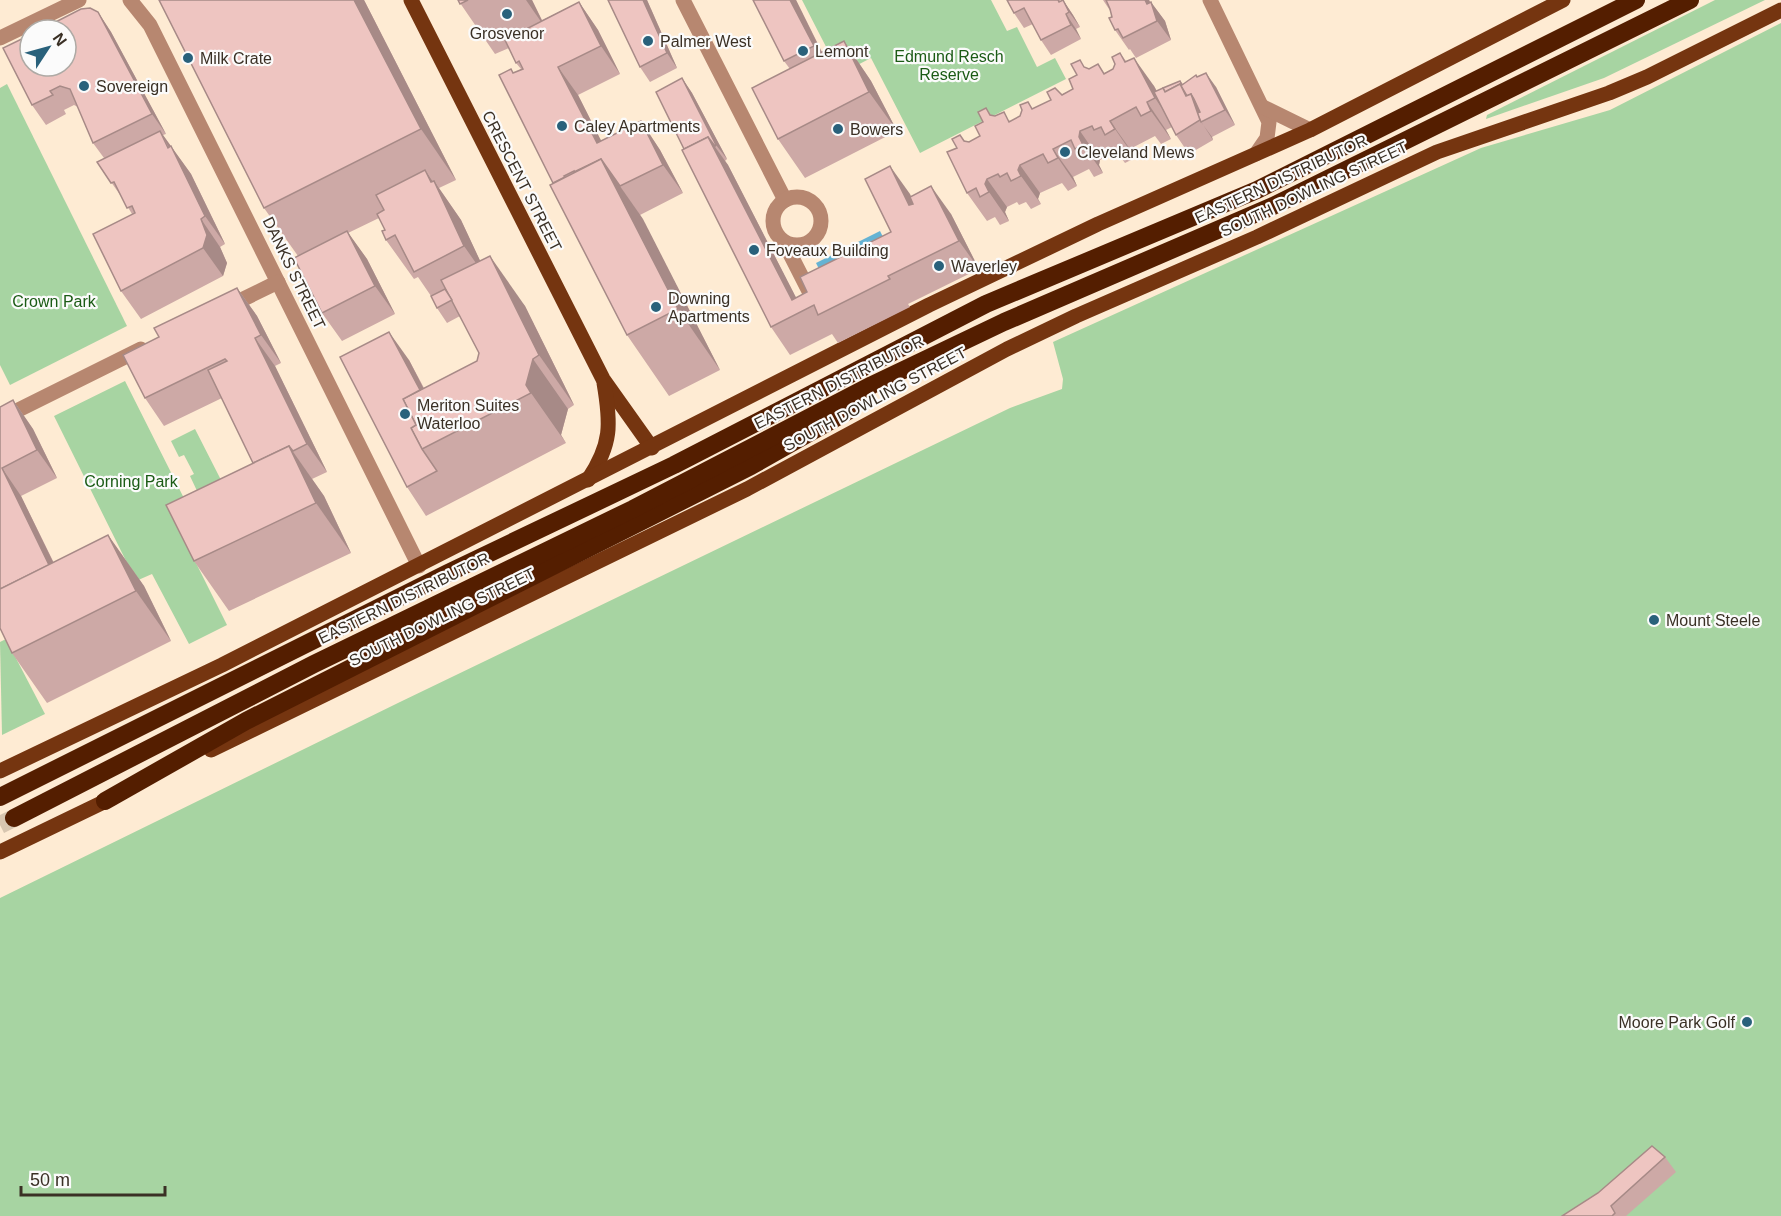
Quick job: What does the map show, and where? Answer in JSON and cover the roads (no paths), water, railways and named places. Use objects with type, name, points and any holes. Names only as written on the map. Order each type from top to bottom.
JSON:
[{"type":"highway","name":"EASTERN DISTRIBUTOR","points":[[0,797],[448,573],[674,465],[986,304],[1257,190],[1636,0]]},
{"type":"highway","name":"EASTERN DISTRIBUTOR","points":[[14,818],[314,664],[633,509],[873,385],[1004,322],[1273,206],[1690,0]]},
{"type":"highway","points":[[105,801],[246,721],[751,466],[1004,322]]},
{"type":"main road","name":"CRESCENT STREET","points":[[411,0],[603,379],[652,448]]},
{"type":"main road","points":[[0,771],[222,665],[929,305],[1098,224],[1310,130],[1563,0]]},
{"type":"main road","name":"SOUTH DOWLING STREET","points":[[0,852],[747,489],[1056,325],[1257,237],[1437,152],[1609,93],[1781,10]]},
{"type":"main road","name":"CRESCENT STREET","points":[[588,480],[604,452],[609,434],[609,416],[603,379]]},
{"type":"street","points":[[0,38],[79,0]]},
{"type":"street","name":"DANKS STREET","points":[[130,0],[150,25],[419,566]]},
{"type":"street","points":[[683,0],[785,200]]},
{"type":"street","points":[[1210,0],[1269,122],[1267,138],[1256,154]]},
{"type":"street","points":[[1263,106],[1310,130]]},
{"type":"street","points":[[784,242],[801,246],[809,243],[815,238],[822,225],[818,209],[807,199],[792,197],[785,200],[774,213],[772,221],[774,230],[784,242],[814,302]]},
{"type":"street","points":[[208,316],[279,282]]},
{"type":"street","points":[[0,419],[158,341]]},
{"type":"water","points":[[880,231],[891,253],[827,285],[816,263]]},
{"type":"tunnel","points":[[0,825],[14,818]]},
{"type":"place","name":"Grosvenor","points":[[507,14]]},
{"type":"place","name":"Palmer West","points":[[648,41]]},
{"type":"place","name":"Lemont","points":[[803,51]]},
{"type":"place","name":"Milk Crate","points":[[188,58]]},
{"type":"place","name":"Sovereign","points":[[84,86]]},
{"type":"place","name":"Caley Apartments","points":[[562,126]]},
{"type":"place","name":"Bowers","points":[[838,129]]},
{"type":"place","name":"Cleveland Mews","points":[[1065,152]]},
{"type":"place","name":"Foveaux Building","points":[[754,250]]},
{"type":"place","name":"Waverley","points":[[939,266]]},
{"type":"place","name":"Downing Apartments","points":[[656,307]]},
{"type":"place","name":"Meriton Suites Waterloo","points":[[405,414]]},
{"type":"place","name":"Mount Steele","points":[[1654,620]]},
{"type":"place","name":"Moore Park Golf","points":[[1747,1022]]},
{"type":"park label","name":"Edmund Resch Reserve","points":[[949,65]]},
{"type":"park label","name":"Crown Park","points":[[54,301]]},
{"type":"park label","name":"Corning Park","points":[[131,481]]}]
